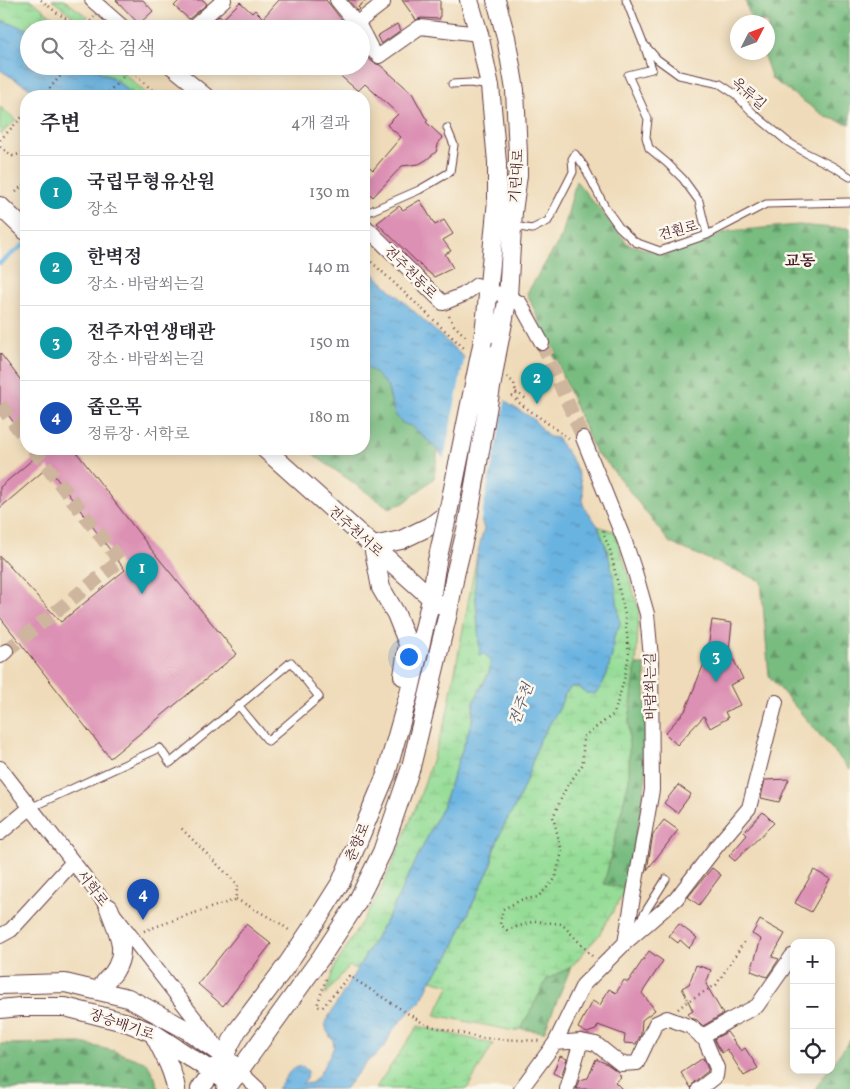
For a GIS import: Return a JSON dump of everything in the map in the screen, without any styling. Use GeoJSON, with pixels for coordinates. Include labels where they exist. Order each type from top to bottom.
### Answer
{"type":"FeatureCollection","features":[{"type":"Feature","properties":{"kind":"street"},"geometry":{"type":"LineString","coordinates":[[92,0],[115,20]]}},
{"type":"Feature","properties":{"kind":"street"},"geometry":{"type":"LineString","coordinates":[[201,20],[224,0]]}},
{"type":"Feature","properties":{"kind":"street"},"geometry":{"type":"LineString","coordinates":[[337,0],[354,20]]}},
{"type":"Feature","properties":{"kind":"street","name":"기린대로"},"geometry":{"type":"LineString","coordinates":[[448,514],[483,340],[497,200],[497,162],[490,86],[479,34],[469,0]]}},
{"type":"Feature","properties":{"kind":"street","name":"기린대로"},"geometry":{"type":"LineString","coordinates":[[456,575],[467,526],[508,297],[512,226],[518,175],[515,90],[506,37],[496,0]]}},
{"type":"Feature","properties":{"kind":"street"},"geometry":{"type":"LineString","coordinates":[[367,20],[383,3]]}},
{"type":"Feature","properties":{"kind":"street"},"geometry":{"type":"LineString","coordinates":[[370,46],[379,56],[420,26],[479,34]]}},
{"type":"Feature","properties":{"kind":"street"},"geometry":{"type":"LineString","coordinates":[[181,75],[200,90]]}},
{"type":"Feature","properties":{"kind":"street"},"geometry":{"type":"LineString","coordinates":[[0,206],[20,225]]}},
{"type":"Feature","properties":{"kind":"street","name":"전주천동로"},"geometry":{"type":"LineString","coordinates":[[370,231],[442,304],[463,295],[478,285],[488,290]]}},
{"type":"Feature","properties":{"kind":"street"},"geometry":{"type":"LineString","coordinates":[[488,290],[520,302],[542,343]]}},
{"type":"Feature","properties":{"kind":"street","name":"바람쐬는길"},"geometry":{"type":"LineString","coordinates":[[583,438],[625,542],[647,614],[650,658],[652,790],[625,943]]}},
{"type":"Feature","properties":{"kind":"street","name":"전주천서로"},"geometry":{"type":"LineString","coordinates":[[271,455],[448,613]]}},
{"type":"Feature","properties":{"kind":"street"},"geometry":{"type":"LineString","coordinates":[[410,690],[401,684],[408,644],[396,614],[381,588],[373,546],[401,540],[448,514]]}},
{"type":"Feature","properties":{"kind":"street","name":"춘향로"},"geometry":{"type":"LineString","coordinates":[[200,1089],[224,1056],[237,1032],[286,966],[341,882],[386,775],[410,690],[448,514]]}},
{"type":"Feature","properties":{"kind":"street","name":"춘향로"},"geometry":{"type":"LineString","coordinates":[[232,1081],[322,956],[356,904],[382,852],[411,767],[456,575]]}},
{"type":"Feature","properties":{"kind":"street"},"geometry":{"type":"LineString","coordinates":[[521,1089],[555,1043],[582,985],[625,943],[676,899],[749,808],[776,702]]}},
{"type":"Feature","properties":{"kind":"street","name":"서학로"},"geometry":{"type":"LineString","coordinates":[[0,768],[224,1056]]}},
{"type":"Feature","properties":{"kind":"street"},"geometry":{"type":"LineString","coordinates":[[0,833],[30,808]]}},
{"type":"Feature","properties":{"kind":"street"},"geometry":{"type":"LineString","coordinates":[[0,936],[11,930],[73,862]]}},
{"type":"Feature","properties":{"kind":"street"},"geometry":{"type":"LineString","coordinates":[[100,991],[111,977],[122,957],[121,940],[109,908]]}},
{"type":"Feature","properties":{"kind":"street"},"geometry":{"type":"LineString","coordinates":[[701,1037],[757,1006],[790,959]]}},
{"type":"Feature","properties":{"kind":"street"},"geometry":{"type":"LineString","coordinates":[[0,985],[65,983],[128,998],[187,1030],[224,1056],[232,1081],[255,1087]]}},
{"type":"Feature","properties":{"kind":"street","name":"장승배기로"},"geometry":{"type":"LineString","coordinates":[[0,1008],[65,1007],[128,1023],[153,1033],[213,1072],[232,1081]]}},
{"type":"Feature","properties":{"kind":"street"},"geometry":{"type":"LineString","coordinates":[[555,1043],[581,1041],[596,1044],[621,1064],[637,1063],[656,1023],[667,1018],[691,1026],[705,1040],[717,1068],[716,1076],[699,1089]]}},
{"type":"Feature","properties":{"kind":"street"},"geometry":{"type":"LineString","coordinates":[[153,1033],[175,1078],[176,1089]]}},
{"type":"Feature","properties":{"kind":"street"},"geometry":{"type":"LineString","coordinates":[[567,1089],[581,1041]]}},
{"type":"Feature","properties":{"kind":"lane","name":"옥류길"},"geometry":{"type":"LineString","coordinates":[[626,0],[644,43],[657,59],[679,75],[720,84],[788,142],[850,177]]}},
{"type":"Feature","properties":{"kind":"lane"},"geometry":{"type":"LineString","coordinates":[[644,43],[652,69],[628,76],[648,119],[646,137],[649,148],[684,179],[699,201],[708,236]]}},
{"type":"Feature","properties":{"kind":"lane"},"geometry":{"type":"LineString","coordinates":[[452,84],[470,83],[490,86]]}},
{"type":"Feature","properties":{"kind":"lane"},"geometry":{"type":"LineString","coordinates":[[370,211],[419,190],[450,172],[454,145],[447,128]]}},
{"type":"Feature","properties":{"kind":"lane","name":"견훤로"},"geometry":{"type":"LineString","coordinates":[[512,226],[532,229],[548,221],[573,172],[572,158],[575,154],[584,166],[605,207],[619,226],[635,242],[660,251],[708,236],[766,204],[850,202]]}},
{"type":"Feature","properties":{"kind":"lane"},"geometry":{"type":"LineString","coordinates":[[30,808],[160,748],[170,763],[291,662],[319,698],[268,741],[239,706]]}},
{"type":"Feature","properties":{"kind":"lane"},"geometry":{"type":"LineString","coordinates":[[625,943],[666,879]]}},
{"type":"Feature","properties":{"kind":"path"},"geometry":{"type":"LineString","coordinates":[[41,0],[69,20]]}},
{"type":"Feature","properties":{"kind":"path"},"geometry":{"type":"LineString","coordinates":[[91,20],[96,14]]}},
{"type":"Feature","properties":{"kind":"path"},"geometry":{"type":"LineString","coordinates":[[48,90],[62,75]]}},
{"type":"Feature","properties":{"kind":"path"},"geometry":{"type":"LineString","coordinates":[[111,90],[125,75]]}},
{"type":"Feature","properties":{"kind":"path"},"geometry":{"type":"LineString","coordinates":[[135,75],[152,90]]}},
{"type":"Feature","properties":{"kind":"path"},"geometry":{"type":"LineString","coordinates":[[0,140],[20,119]]}},
{"type":"Feature","properties":{"kind":"path"},"geometry":{"type":"LineString","coordinates":[[0,147],[12,156],[20,154]]}},
{"type":"Feature","properties":{"kind":"path"},"geometry":{"type":"LineString","coordinates":[[16,192],[20,188]]}},
{"type":"Feature","properties":{"kind":"path"},"geometry":{"type":"LineString","coordinates":[[370,261],[471,354]]}},
{"type":"Feature","properties":{"kind":"path"},"geometry":{"type":"LineString","coordinates":[[516,392],[528,400]]}},
{"type":"Feature","properties":{"kind":"path"},"geometry":{"type":"LineString","coordinates":[[512,396],[558,432],[589,452]]}},
{"type":"Feature","properties":{"kind":"path"},"geometry":{"type":"LineString","coordinates":[[602,966],[562,924],[535,921],[507,930],[500,924],[502,909],[521,900],[538,897],[555,879],[562,852],[553,817],[566,788],[583,764],[583,737],[614,714],[624,680],[629,654],[625,615],[610,550],[603,533],[606,525],[615,520]]}},
{"type":"Feature","properties":{"kind":"path"},"geometry":{"type":"LineString","coordinates":[[181,828],[238,885],[236,899]]}},
{"type":"Feature","properties":{"kind":"path"},"geometry":{"type":"LineString","coordinates":[[236,899],[278,922],[303,941]]}},
{"type":"Feature","properties":{"kind":"path"},"geometry":{"type":"LineString","coordinates":[[131,936],[236,899]]}},
{"type":"Feature","properties":{"kind":"path"},"geometry":{"type":"LineString","coordinates":[[667,1018],[688,1001],[716,984],[744,942]]}},
{"type":"Feature","properties":{"kind":"path"},"geometry":{"type":"LineString","coordinates":[[327,974],[317,1006],[322,1008],[349,976],[426,1025],[481,1038],[555,1043]]}},
{"type":"Feature","properties":{"kind":"green space"},"geometry":{"type":"Polygon","coordinates":[[[0,0],[31,0],[57,20],[20,20],[20,27],[0,19],[0,0]]]}},
{"type":"Feature","properties":{"kind":"green space"},"geometry":{"type":"Polygon","coordinates":[[[52,0],[64,0],[88,17],[85,20],[78,20],[52,0]]]}},
{"type":"Feature","properties":{"kind":"green space"},"geometry":{"type":"Polygon","coordinates":[[[745,0],[850,0],[850,124],[826,117],[772,79],[765,60],[775,60],[775,15],[750,15],[745,0]]]}},
{"type":"Feature","properties":{"kind":"green space"},"geometry":{"type":"Polygon","coordinates":[[[107,75],[126,75],[142,90],[128,90],[107,75]]]}},
{"type":"Feature","properties":{"kind":"green space"},"geometry":{"type":"Polygon","coordinates":[[[0,107],[16,120],[1,134],[0,134],[0,107]]]}},
{"type":"Feature","properties":{"kind":"green space"},"geometry":{"type":"Polygon","coordinates":[[[576,181],[628,244],[664,255],[729,231],[799,225],[850,228],[850,770],[769,676],[761,581],[670,543],[608,464],[595,452],[527,293],[562,236],[576,181]]]}},
{"type":"Feature","properties":{"kind":"green space"},"geometry":{"type":"Polygon","coordinates":[[[370,369],[387,386],[395,414],[402,423],[412,426],[438,450],[434,478],[404,503],[389,508],[315,455],[370,455],[370,369]]]}},
{"type":"Feature","properties":{"kind":"green space"},"geometry":{"type":"Polygon","coordinates":[[[598,526],[615,532],[639,610],[636,665],[629,720],[629,779],[604,884],[626,889],[599,935],[571,967],[547,979],[521,1029],[514,1031],[435,1015],[450,985],[431,980],[450,954],[492,864],[492,854],[504,825],[516,805],[539,741],[559,709],[565,694],[571,687],[579,687],[586,693],[601,687],[607,674],[614,636],[620,624],[608,553],[598,526]]]}},
{"type":"Feature","properties":{"kind":"green space"},"geometry":{"type":"Polygon","coordinates":[[[477,555],[475,587],[480,654],[485,654],[491,661],[489,672],[474,701],[472,721],[443,805],[391,912],[357,969],[349,966],[324,996],[335,966],[380,892],[418,802],[446,719],[477,555]]]}},
{"type":"Feature","properties":{"kind":"green space"},"geometry":{"type":"Polygon","coordinates":[[[636,665],[645,665],[646,778],[626,889],[604,884],[629,779],[629,720],[636,665]]]}},
{"type":"Feature","properties":{"kind":"green space"},"geometry":{"type":"Polygon","coordinates":[[[571,967],[544,1032],[521,1029],[547,979],[571,967]]]}},
{"type":"Feature","properties":{"kind":"green space"},"geometry":{"type":"Polygon","coordinates":[[[418,1026],[493,1044],[467,1089],[375,1089],[418,1026]]]}},
{"type":"Feature","properties":{"kind":"green space"},"geometry":{"type":"Polygon","coordinates":[[[850,1040],[850,1089],[815,1089],[825,1074],[835,1074],[835,1061],[850,1040]]]}},
{"type":"Feature","properties":{"kind":"green space"},"geometry":{"type":"Polygon","coordinates":[[[81,1043],[114,1051],[147,1063],[155,1077],[158,1089],[0,1089],[0,1044],[81,1043]]]}},
{"type":"Feature","properties":{"kind":"water"},"geometry":{"type":"Polygon","coordinates":[[[0,19],[20,26],[20,75],[107,75],[128,90],[32,90],[0,70],[0,19]]]}},
{"type":"Feature","properties":{"kind":"water","name":"전주천"},"geometry":{"type":"Polygon","coordinates":[[[370,271],[470,363],[510,405],[532,418],[549,437],[557,438],[574,463],[583,492],[583,505],[598,526],[608,553],[615,584],[620,624],[614,636],[612,655],[601,687],[595,694],[586,693],[579,687],[571,687],[565,694],[559,709],[539,741],[516,805],[504,825],[492,854],[492,864],[450,954],[431,980],[421,1001],[392,1031],[385,1046],[367,1061],[345,1089],[277,1089],[292,1069],[302,1066],[308,1071],[307,1078],[302,1084],[312,1083],[319,1075],[334,1047],[325,1023],[391,912],[443,805],[472,721],[474,701],[489,673],[491,661],[485,654],[480,655],[475,587],[477,555],[484,529],[473,498],[438,450],[412,426],[402,423],[395,414],[387,386],[370,369],[370,271]]]}},
{"type":"Feature","properties":{"kind":"pier"},"geometry":{"type":"Polygon","coordinates":[[[465,355],[506,398],[480,524],[471,500],[443,462],[465,355]]]}},
{"type":"Feature","properties":{"kind":"building"},"geometry":{"type":"Polygon","coordinates":[[[116,0],[143,0],[153,11],[143,20],[135,20],[116,0]]]}},
{"type":"Feature","properties":{"kind":"building"},"geometry":{"type":"Polygon","coordinates":[[[180,0],[203,0],[207,4],[189,19],[174,6],[180,0]]]}},
{"type":"Feature","properties":{"kind":"building"},"geometry":{"type":"Polygon","coordinates":[[[279,0],[326,0],[342,20],[215,20],[219,16],[223,19],[240,2],[252,13],[255,10],[263,18],[279,0]]]}},
{"type":"Feature","properties":{"kind":"building"},"geometry":{"type":"Polygon","coordinates":[[[348,0],[367,0],[358,7],[360,9],[358,11],[348,0]]]}},
{"type":"Feature","properties":{"kind":"building"},"geometry":{"type":"Polygon","coordinates":[[[402,0],[440,0],[440,19],[421,18],[416,20],[402,0]]]}},
{"type":"Feature","properties":{"kind":"building"},"geometry":{"type":"Polygon","coordinates":[[[397,24],[401,30],[381,44],[377,36],[397,24]]]}},
{"type":"Feature","properties":{"kind":"building"},"geometry":{"type":"Polygon","coordinates":[[[370,60],[380,65],[412,93],[428,120],[426,122],[443,138],[439,142],[436,152],[419,164],[402,166],[373,197],[370,194],[370,167],[373,170],[401,137],[387,125],[398,114],[365,84],[357,90],[339,75],[370,75],[370,60]]]}},
{"type":"Feature","properties":{"kind":"building"},"geometry":{"type":"Polygon","coordinates":[[[420,200],[435,225],[444,220],[453,234],[443,240],[451,251],[445,254],[453,268],[434,277],[377,223],[399,206],[403,210],[420,200]]]}},
{"type":"Feature","properties":{"kind":"building"},"geometry":{"type":"Polygon","coordinates":[[[0,353],[20,379],[20,431],[0,404],[0,353]]]}},
{"type":"Feature","properties":{"kind":"building"},"geometry":{"type":"Polygon","coordinates":[[[38,455],[79,455],[151,549],[237,654],[110,758],[0,617],[0,556],[61,622],[125,570],[48,467],[0,508],[0,487],[38,455]]]}},
{"type":"Feature","properties":{"kind":"building"},"geometry":{"type":"Polygon","coordinates":[[[712,620],[732,623],[729,650],[743,679],[730,685],[740,705],[725,712],[728,718],[710,728],[704,716],[677,745],[665,733],[685,711],[707,656],[712,620]]]}},
{"type":"Feature","properties":{"kind":"building"},"geometry":{"type":"Polygon","coordinates":[[[789,779],[779,802],[761,798],[765,780],[789,779]]]}},
{"type":"Feature","properties":{"kind":"building"},"geometry":{"type":"Polygon","coordinates":[[[678,785],[691,794],[677,813],[664,803],[678,785]]]}},
{"type":"Feature","properties":{"kind":"building"},"geometry":{"type":"Polygon","coordinates":[[[763,812],[774,823],[735,861],[729,856],[747,835],[744,832],[763,812]]]}},
{"type":"Feature","properties":{"kind":"building"},"geometry":{"type":"Polygon","coordinates":[[[664,820],[678,830],[647,870],[653,834],[664,820]]]}},
{"type":"Feature","properties":{"kind":"building"},"geometry":{"type":"Polygon","coordinates":[[[712,868],[721,875],[699,905],[688,897],[712,868]]]}},
{"type":"Feature","properties":{"kind":"building"},"geometry":{"type":"Polygon","coordinates":[[[814,870],[830,879],[811,912],[795,903],[814,870]]]}},
{"type":"Feature","properties":{"kind":"building"},"geometry":{"type":"Polygon","coordinates":[[[760,920],[785,934],[772,957],[779,959],[767,977],[751,971],[761,939],[752,934],[760,920]]]}},
{"type":"Feature","properties":{"kind":"building"},"geometry":{"type":"Polygon","coordinates":[[[246,924],[271,944],[223,1006],[198,984],[246,924]]]}},
{"type":"Feature","properties":{"kind":"building"},"geometry":{"type":"Polygon","coordinates":[[[679,924],[697,938],[689,948],[680,940],[678,943],[669,936],[679,924]]]}},
{"type":"Feature","properties":{"kind":"building"},"geometry":{"type":"Polygon","coordinates":[[[649,951],[663,961],[642,993],[655,1010],[642,1020],[641,1034],[636,1044],[624,1043],[625,1035],[598,1025],[596,1030],[587,1033],[578,1028],[592,1001],[600,1005],[609,989],[616,993],[624,980],[628,982],[649,951]]]}},
{"type":"Feature","properties":{"kind":"building"},"geometry":{"type":"Polygon","coordinates":[[[696,965],[711,970],[706,984],[723,1014],[703,1026],[688,1014],[693,1011],[682,988],[689,984],[696,965]]]}},
{"type":"Feature","properties":{"kind":"building"},"geometry":{"type":"Polygon","coordinates":[[[727,1032],[741,1051],[745,1048],[758,1068],[744,1076],[727,1049],[722,1053],[714,1039],[727,1032]]]}},
{"type":"Feature","properties":{"kind":"building"},"geometry":{"type":"Polygon","coordinates":[[[560,1056],[567,1059],[561,1077],[553,1073],[560,1056]]]}},
{"type":"Feature","properties":{"kind":"building"},"geometry":{"type":"Polygon","coordinates":[[[703,1058],[708,1071],[694,1082],[691,1088],[681,1073],[703,1058]]]}},
{"type":"Feature","properties":{"kind":"building"},"geometry":{"type":"Polygon","coordinates":[[[596,1059],[617,1071],[621,1077],[615,1082],[622,1089],[576,1089],[579,1080],[588,1078],[596,1059]]]}},
{"type":"Feature","properties":{"kind":"waterway"},"geometry":{"type":"LineString","coordinates":[[0,263],[20,248]]}},
{"type":"Feature","properties":{"kind":"tunnel"},"geometry":{"type":"LineString","coordinates":[[542,343],[583,438]]}},
{"type":"Feature","properties":{"kind":"tunnel"},"geometry":{"type":"LineString","coordinates":[[0,405],[20,431]]}},
{"type":"Feature","properties":{"kind":"tunnel"},"geometry":{"type":"LineString","coordinates":[[6,651],[120,561],[38,455]]}},
{"type":"Feature","properties":{"kind":"place","name":"한벽정"},"geometry":{"type":"Point","coordinates":[537,404]}},
{"type":"Feature","properties":{"kind":"place","name":"국립무형유산원"},"geometry":{"type":"Point","coordinates":[142,594]}},
{"type":"Feature","properties":{"kind":"place","name":"전주자연생태관"},"geometry":{"type":"Point","coordinates":[716,682]}},
{"type":"Feature","properties":{"kind":"place","name":"좁은목"},"geometry":{"type":"Point","coordinates":[143,920]}},
{"type":"Feature","properties":{"kind":"district","name":"교동"},"geometry":{"type":"Point","coordinates":[800,260]}}]}
